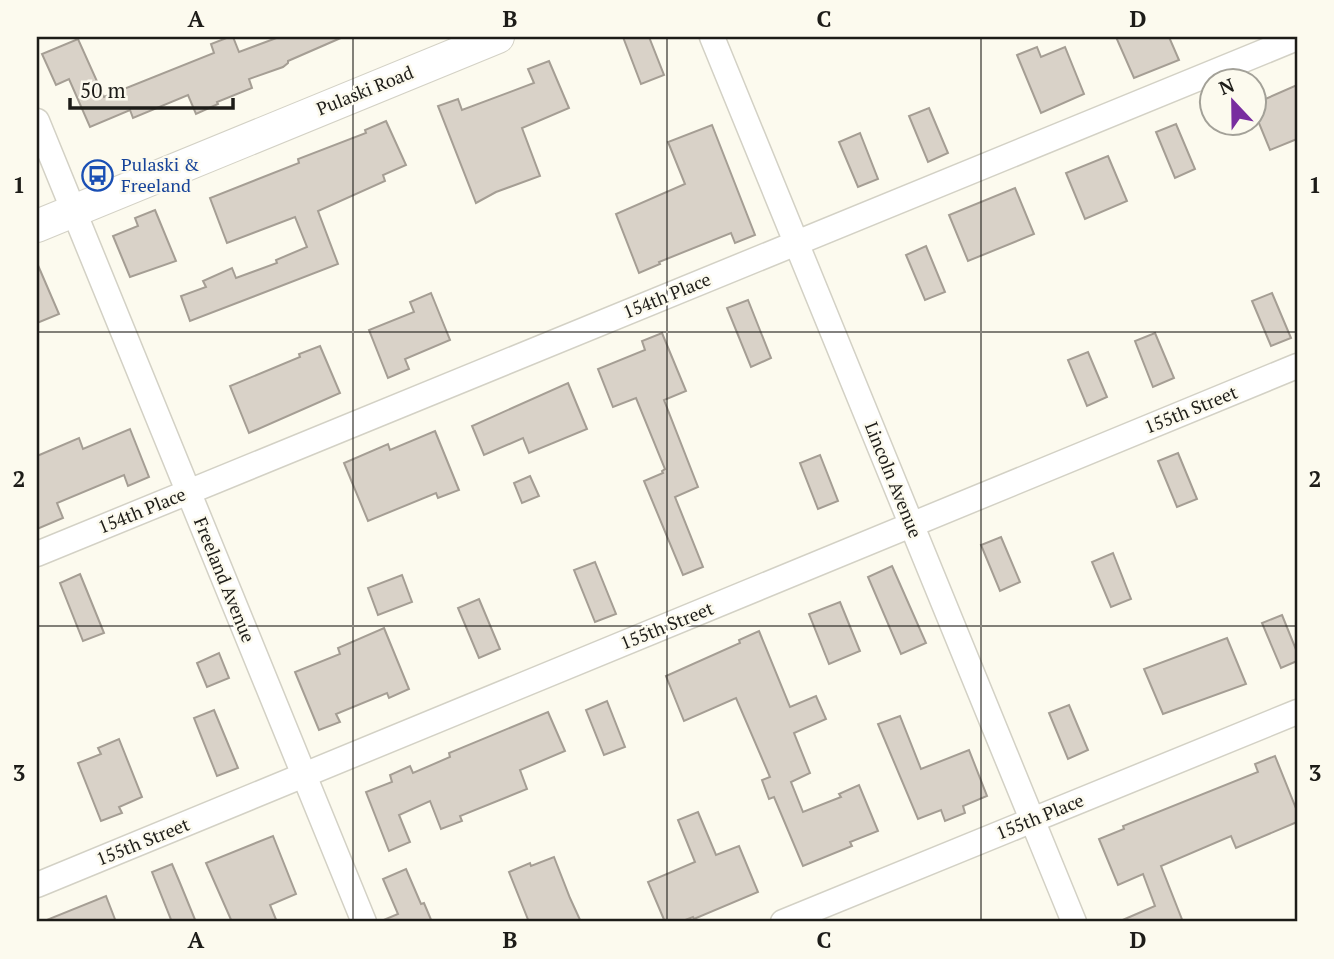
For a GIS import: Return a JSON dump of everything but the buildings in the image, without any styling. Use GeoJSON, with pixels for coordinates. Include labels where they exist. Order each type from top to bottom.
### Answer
{"type":"FeatureCollection","features":[{"type":"Feature","properties":{"kind":"street","name":"Pulaski Road"},"geometry":{"type":"LineString","coordinates":[[37,226],[498,37]]}},
{"type":"Feature","properties":{"kind":"street","name":"Lincoln Avenue"},"geometry":{"type":"LineString","coordinates":[[712,37],[1073,922]]}},
{"type":"Feature","properties":{"kind":"street","name":"154th Place"},"geometry":{"type":"LineString","coordinates":[[37,554],[1297,38]]}},
{"type":"Feature","properties":{"kind":"street","name":"Freeland Avenue"},"geometry":{"type":"LineString","coordinates":[[37,121],[364,922]]}},
{"type":"Feature","properties":{"kind":"street","name":"155th Street"},"geometry":{"type":"LineString","coordinates":[[37,885],[1297,366]]}},
{"type":"Feature","properties":{"kind":"street","name":"155th Place"},"geometry":{"type":"LineString","coordinates":[[783,922],[1297,712]]}},
{"type":"Feature","properties":{"kind":"place","name":"Pulaski & Freeland"},"geometry":{"type":"Point","coordinates":[98,175]}}]}
